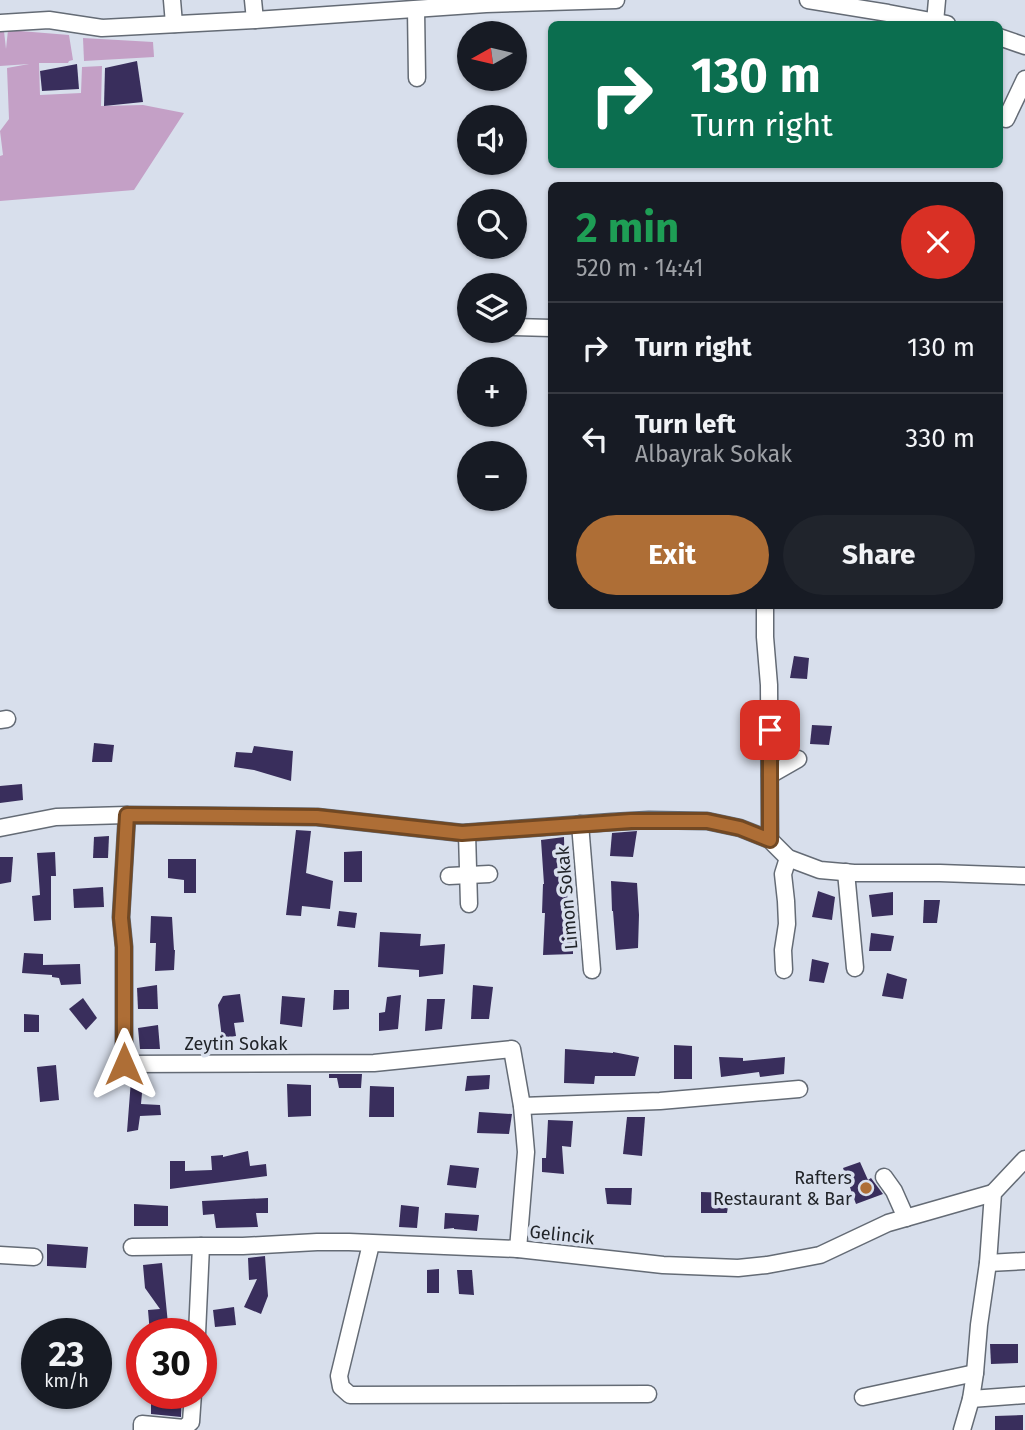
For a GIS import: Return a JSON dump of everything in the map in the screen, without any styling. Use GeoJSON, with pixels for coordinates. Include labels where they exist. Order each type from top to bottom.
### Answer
{"type":"FeatureCollection","features":[{"type":"Feature","properties":{"kind":"street"},"geometry":{"type":"LineString","coordinates":[[172,0],[174,24]]}},
{"type":"Feature","properties":{"kind":"street"},"geometry":{"type":"LineString","coordinates":[[253,0],[255,20]]}},
{"type":"Feature","properties":{"kind":"street"},"geometry":{"type":"LineString","coordinates":[[0,23],[49,20],[102,28],[255,20],[410,6],[616,0]]}},
{"type":"Feature","properties":{"kind":"street"},"geometry":{"type":"LineString","coordinates":[[808,0],[930,21]]}},
{"type":"Feature","properties":{"kind":"street"},"geometry":{"type":"LineString","coordinates":[[937,0],[941,21]]}},
{"type":"Feature","properties":{"kind":"street"},"geometry":{"type":"LineString","coordinates":[[410,6],[417,78]]}},
{"type":"Feature","properties":{"kind":"street"},"geometry":{"type":"LineString","coordinates":[[1003,38],[1025,46]]}},
{"type":"Feature","properties":{"kind":"street"},"geometry":{"type":"LineString","coordinates":[[1006,119],[1025,79]]}},
{"type":"Feature","properties":{"kind":"street"},"geometry":{"type":"LineString","coordinates":[[527,327],[548,328]]}},
{"type":"Feature","properties":{"kind":"street"},"geometry":{"type":"LineString","coordinates":[[765,609],[769,685],[770,840]]}},
{"type":"Feature","properties":{"kind":"street"},"geometry":{"type":"LineString","coordinates":[[770,775],[798,759]]}},
{"type":"Feature","properties":{"kind":"street"},"geometry":{"type":"LineString","coordinates":[[0,828],[56,817],[127,815],[317,817],[467,833],[649,820],[707,821],[740,828],[770,840],[788,858],[820,870],[1025,876]]}},
{"type":"Feature","properties":{"kind":"street","name":"Zeytin Sokak"},"geometry":{"type":"LineString","coordinates":[[127,815],[121,918],[124,947],[124,1064],[374,1063],[512,1049],[522,1106]]}},
{"type":"Feature","properties":{"kind":"street","name":"Limon Sokak"},"geometry":{"type":"LineString","coordinates":[[580,824],[592,970]]}},
{"type":"Feature","properties":{"kind":"street"},"geometry":{"type":"LineString","coordinates":[[467,833],[469,904]]}},
{"type":"Feature","properties":{"kind":"street"},"geometry":{"type":"LineString","coordinates":[[784,970],[783,950],[787,924],[783,874],[788,858]]}},
{"type":"Feature","properties":{"kind":"street"},"geometry":{"type":"LineString","coordinates":[[846,872],[855,968]]}},
{"type":"Feature","properties":{"kind":"street"},"geometry":{"type":"LineString","coordinates":[[450,876],[489,874]]}},
{"type":"Feature","properties":{"kind":"street"},"geometry":{"type":"LineString","coordinates":[[519,1249],[526,1152],[522,1106],[660,1101],[799,1089]]}},
{"type":"Feature","properties":{"kind":"street"},"geometry":{"type":"LineString","coordinates":[[962,1430],[975,1373],[993,1193],[1025,1159]]}},
{"type":"Feature","properties":{"kind":"street"},"geometry":{"type":"LineString","coordinates":[[884,1177],[906,1217]]}},
{"type":"Feature","properties":{"kind":"street","name":"Gelincik"},"geometry":{"type":"LineString","coordinates":[[132,1247],[317,1242],[519,1249],[663,1265],[738,1268],[820,1255],[877,1227],[993,1193]]}},
{"type":"Feature","properties":{"kind":"street"},"geometry":{"type":"LineString","coordinates":[[370,1244],[339,1376],[341,1387],[350,1395],[648,1394]]}},
{"type":"Feature","properties":{"kind":"street"},"geometry":{"type":"LineString","coordinates":[[198,1318],[201,1246]]}},
{"type":"Feature","properties":{"kind":"street"},"geometry":{"type":"LineString","coordinates":[[0,1255],[34,1257]]}},
{"type":"Feature","properties":{"kind":"street"},"geometry":{"type":"LineString","coordinates":[[988,1263],[1025,1261]]}},
{"type":"Feature","properties":{"kind":"street"},"geometry":{"type":"LineString","coordinates":[[863,1396],[975,1373]]}},
{"type":"Feature","properties":{"kind":"street"},"geometry":{"type":"LineString","coordinates":[[971,1399],[1025,1395]]}},
{"type":"Feature","properties":{"kind":"street"},"geometry":{"type":"LineString","coordinates":[[142,1430],[142,1424],[184,1428],[191,1422],[192,1409]]}},
{"type":"Feature","properties":{"kind":"shaded area"},"geometry":{"type":"Polygon","coordinates":[[[8,30],[69,35],[73,60],[68,63],[39,63],[40,95],[81,93],[82,67],[102,66],[101,106],[143,105],[184,113],[134,190],[0,201],[0,156],[3,155],[0,131],[9,119],[7,68],[29,64],[0,66],[0,32],[4,31],[6,49],[8,30]]]}},
{"type":"Feature","properties":{"kind":"shaded area"},"geometry":{"type":"Polygon","coordinates":[[[83,38],[153,42],[154,57],[84,61],[83,38]]]}},
{"type":"Feature","properties":{"kind":"building"},"geometry":{"type":"Polygon","coordinates":[[[137,61],[143,102],[104,106],[105,68],[137,61]]]}},
{"type":"Feature","properties":{"kind":"building"},"geometry":{"type":"Polygon","coordinates":[[[77,64],[79,89],[42,91],[40,71],[77,64]]]}},
{"type":"Feature","properties":{"kind":"building"},"geometry":{"type":"Polygon","coordinates":[[[794,656],[809,658],[807,679],[790,678],[794,656]]]}},
{"type":"Feature","properties":{"kind":"building"},"geometry":{"type":"Polygon","coordinates":[[[812,725],[832,726],[829,745],[810,744],[812,725]]]}},
{"type":"Feature","properties":{"kind":"building"},"geometry":{"type":"Polygon","coordinates":[[[94,743],[114,745],[112,762],[92,762],[94,743]]]}},
{"type":"Feature","properties":{"kind":"building"},"geometry":{"type":"Polygon","coordinates":[[[254,746],[293,751],[291,781],[234,767],[236,752],[252,753],[254,746]]]}},
{"type":"Feature","properties":{"kind":"building"},"geometry":{"type":"Polygon","coordinates":[[[22,784],[23,800],[0,803],[0,786],[22,784]]]}},
{"type":"Feature","properties":{"kind":"building"},"geometry":{"type":"Polygon","coordinates":[[[296,830],[311,831],[306,873],[333,881],[330,909],[302,906],[301,916],[286,915],[296,830]]]}},
{"type":"Feature","properties":{"kind":"building"},"geometry":{"type":"Polygon","coordinates":[[[637,831],[633,857],[610,856],[612,833],[637,831]]]}},
{"type":"Feature","properties":{"kind":"building"},"geometry":{"type":"Polygon","coordinates":[[[109,836],[108,858],[93,858],[94,837],[109,836]]]}},
{"type":"Feature","properties":{"kind":"building"},"geometry":{"type":"Polygon","coordinates":[[[564,837],[568,925],[573,924],[573,954],[543,955],[545,913],[542,913],[544,884],[541,840],[564,837]]]}},
{"type":"Feature","properties":{"kind":"building"},"geometry":{"type":"Polygon","coordinates":[[[362,851],[362,882],[344,882],[344,852],[362,851]]]}},
{"type":"Feature","properties":{"kind":"building"},"geometry":{"type":"Polygon","coordinates":[[[55,852],[56,876],[51,876],[51,920],[34,921],[32,896],[40,895],[37,853],[55,852]]]}},
{"type":"Feature","properties":{"kind":"building"},"geometry":{"type":"Polygon","coordinates":[[[0,857],[13,857],[11,882],[0,884],[0,857]]]}},
{"type":"Feature","properties":{"kind":"building"},"geometry":{"type":"Polygon","coordinates":[[[168,859],[196,859],[196,893],[184,893],[184,880],[168,878],[168,859]]]}},
{"type":"Feature","properties":{"kind":"building"},"geometry":{"type":"Polygon","coordinates":[[[611,881],[637,883],[638,948],[616,950],[611,881]]]}},
{"type":"Feature","properties":{"kind":"building"},"geometry":{"type":"Polygon","coordinates":[[[103,887],[104,907],[74,908],[73,889],[103,887]]]}},
{"type":"Feature","properties":{"kind":"building"},"geometry":{"type":"Polygon","coordinates":[[[818,891],[835,897],[832,920],[812,917],[818,891]]]}},
{"type":"Feature","properties":{"kind":"building"},"geometry":{"type":"Polygon","coordinates":[[[893,892],[893,915],[872,917],[869,895],[893,892]]]}},
{"type":"Feature","properties":{"kind":"building"},"geometry":{"type":"Polygon","coordinates":[[[924,900],[940,900],[937,923],[923,923],[924,900]]]}},
{"type":"Feature","properties":{"kind":"building"},"geometry":{"type":"Polygon","coordinates":[[[339,911],[357,913],[355,928],[337,926],[339,911]]]}},
{"type":"Feature","properties":{"kind":"building"},"geometry":{"type":"Polygon","coordinates":[[[151,916],[172,917],[174,970],[155,971],[156,943],[150,943],[151,916]]]}},
{"type":"Feature","properties":{"kind":"building"},"geometry":{"type":"Polygon","coordinates":[[[380,932],[421,934],[420,946],[445,944],[443,974],[419,977],[419,970],[378,967],[380,932]]]}},
{"type":"Feature","properties":{"kind":"building"},"geometry":{"type":"Polygon","coordinates":[[[871,933],[894,936],[891,951],[869,951],[871,933]]]}},
{"type":"Feature","properties":{"kind":"building"},"geometry":{"type":"Polygon","coordinates":[[[24,953],[43,954],[43,965],[80,964],[81,984],[61,985],[59,978],[52,975],[22,973],[24,953]]]}},
{"type":"Feature","properties":{"kind":"building"},"geometry":{"type":"Polygon","coordinates":[[[812,959],[829,963],[824,983],[809,981],[812,959]]]}},
{"type":"Feature","properties":{"kind":"building"},"geometry":{"type":"Polygon","coordinates":[[[887,973],[907,979],[903,999],[882,996],[887,973]]]}},
{"type":"Feature","properties":{"kind":"building"},"geometry":{"type":"Polygon","coordinates":[[[157,985],[158,1009],[138,1009],[137,988],[157,985]]]}},
{"type":"Feature","properties":{"kind":"building"},"geometry":{"type":"Polygon","coordinates":[[[473,985],[493,987],[489,1019],[471,1019],[473,985]]]}},
{"type":"Feature","properties":{"kind":"building"},"geometry":{"type":"Polygon","coordinates":[[[334,990],[349,990],[349,1009],[333,1010],[334,990]]]}},
{"type":"Feature","properties":{"kind":"building"},"geometry":{"type":"Polygon","coordinates":[[[240,994],[244,1022],[234,1023],[236,1036],[222,1038],[218,1005],[223,996],[240,994]]]}},
{"type":"Feature","properties":{"kind":"building"},"geometry":{"type":"Polygon","coordinates":[[[401,995],[398,1029],[379,1031],[379,1013],[385,1012],[387,997],[401,995]]]}},
{"type":"Feature","properties":{"kind":"building"},"geometry":{"type":"Polygon","coordinates":[[[282,996],[305,998],[302,1027],[280,1024],[282,996]]]}},
{"type":"Feature","properties":{"kind":"building"},"geometry":{"type":"Polygon","coordinates":[[[83,998],[97,1018],[86,1030],[69,1009],[83,998]]]}},
{"type":"Feature","properties":{"kind":"building"},"geometry":{"type":"Polygon","coordinates":[[[427,999],[445,999],[442,1029],[425,1031],[427,999]]]}},
{"type":"Feature","properties":{"kind":"building"},"geometry":{"type":"Polygon","coordinates":[[[24,1014],[39,1015],[39,1032],[24,1032],[24,1014]]]}},
{"type":"Feature","properties":{"kind":"building"},"geometry":{"type":"Polygon","coordinates":[[[158,1025],[160,1049],[140,1049],[138,1028],[158,1025]]]}},
{"type":"Feature","properties":{"kind":"building"},"geometry":{"type":"Polygon","coordinates":[[[674,1045],[692,1046],[692,1079],[674,1079],[674,1045]]]}},
{"type":"Feature","properties":{"kind":"building"},"geometry":{"type":"Polygon","coordinates":[[[565,1049],[613,1052],[639,1057],[635,1076],[595,1076],[594,1084],[564,1083],[565,1049]]]}},
{"type":"Feature","properties":{"kind":"building"},"geometry":{"type":"Polygon","coordinates":[[[719,1057],[743,1058],[743,1061],[785,1057],[784,1074],[760,1077],[759,1072],[721,1077],[719,1057]]]}},
{"type":"Feature","properties":{"kind":"building"},"geometry":{"type":"Polygon","coordinates":[[[56,1065],[59,1100],[40,1102],[37,1067],[56,1065]]]}},
{"type":"Feature","properties":{"kind":"building"},"geometry":{"type":"Polygon","coordinates":[[[329,1074],[362,1074],[361,1088],[339,1088],[337,1078],[329,1078],[329,1074]]]}},
{"type":"Feature","properties":{"kind":"building"},"geometry":{"type":"Polygon","coordinates":[[[490,1075],[489,1089],[465,1091],[467,1076],[490,1075]]]}},
{"type":"Feature","properties":{"kind":"building"},"geometry":{"type":"Polygon","coordinates":[[[131,1080],[143,1082],[141,1104],[160,1105],[161,1115],[140,1116],[138,1130],[127,1132],[131,1080]]]}},
{"type":"Feature","properties":{"kind":"building"},"geometry":{"type":"Polygon","coordinates":[[[287,1084],[311,1085],[311,1116],[288,1117],[287,1084]]]}},
{"type":"Feature","properties":{"kind":"building"},"geometry":{"type":"Polygon","coordinates":[[[370,1086],[394,1087],[394,1117],[369,1117],[370,1086]]]}},
{"type":"Feature","properties":{"kind":"building"},"geometry":{"type":"Polygon","coordinates":[[[479,1112],[512,1114],[509,1134],[477,1133],[479,1112]]]}},
{"type":"Feature","properties":{"kind":"building"},"geometry":{"type":"Polygon","coordinates":[[[627,1117],[645,1117],[642,1156],[623,1154],[627,1117]]]}},
{"type":"Feature","properties":{"kind":"building"},"geometry":{"type":"Polygon","coordinates":[[[548,1120],[573,1121],[571,1147],[562,1146],[564,1174],[542,1172],[542,1158],[546,1158],[548,1120]]]}},
{"type":"Feature","properties":{"kind":"building"},"geometry":{"type":"Polygon","coordinates":[[[248,1151],[250,1166],[266,1164],[267,1176],[170,1189],[170,1161],[185,1161],[185,1171],[212,1170],[211,1156],[223,1157],[248,1151]]]}},
{"type":"Feature","properties":{"kind":"building","name":"Rafters Restaurant & Bar"},"geometry":{"type":"Polygon","coordinates":[[[860,1162],[868,1180],[871,1178],[883,1194],[856,1204],[843,1168],[860,1162]]]}},
{"type":"Feature","properties":{"kind":"building"},"geometry":{"type":"Polygon","coordinates":[[[450,1165],[479,1168],[476,1188],[447,1185],[450,1165]]]}},
{"type":"Feature","properties":{"kind":"building"},"geometry":{"type":"Polygon","coordinates":[[[605,1188],[632,1188],[631,1205],[607,1204],[605,1188]]]}},
{"type":"Feature","properties":{"kind":"building"},"geometry":{"type":"Polygon","coordinates":[[[701,1192],[730,1193],[727,1213],[701,1213],[701,1192]]]}},
{"type":"Feature","properties":{"kind":"building"},"geometry":{"type":"Polygon","coordinates":[[[268,1198],[268,1213],[256,1213],[258,1227],[216,1228],[214,1214],[203,1215],[202,1201],[268,1198]]]}},
{"type":"Feature","properties":{"kind":"building"},"geometry":{"type":"Polygon","coordinates":[[[134,1204],[168,1206],[168,1226],[134,1226],[134,1204]]]}},
{"type":"Feature","properties":{"kind":"building"},"geometry":{"type":"Polygon","coordinates":[[[401,1205],[419,1207],[417,1228],[399,1227],[401,1205]]]}},
{"type":"Feature","properties":{"kind":"building"},"geometry":{"type":"Polygon","coordinates":[[[445,1213],[479,1215],[477,1231],[444,1229],[445,1213]]]}},
{"type":"Feature","properties":{"kind":"building"},"geometry":{"type":"Polygon","coordinates":[[[47,1244],[88,1247],[86,1268],[47,1266],[47,1244]]]}},
{"type":"Feature","properties":{"kind":"building"},"geometry":{"type":"Polygon","coordinates":[[[265,1256],[268,1296],[261,1314],[244,1307],[257,1279],[249,1280],[248,1258],[265,1256]]]}},
{"type":"Feature","properties":{"kind":"building"},"geometry":{"type":"Polygon","coordinates":[[[162,1263],[167,1318],[149,1318],[148,1310],[160,1309],[145,1288],[143,1265],[162,1263]]]}},
{"type":"Feature","properties":{"kind":"building"},"geometry":{"type":"Polygon","coordinates":[[[439,1269],[439,1293],[427,1293],[427,1270],[439,1269]]]}},
{"type":"Feature","properties":{"kind":"building"},"geometry":{"type":"Polygon","coordinates":[[[457,1270],[472,1270],[474,1295],[459,1294],[457,1270]]]}},
{"type":"Feature","properties":{"kind":"building"},"geometry":{"type":"Polygon","coordinates":[[[234,1307],[236,1325],[217,1327],[213,1310],[234,1307]]]}},
{"type":"Feature","properties":{"kind":"building"},"geometry":{"type":"Polygon","coordinates":[[[990,1344],[1018,1344],[1018,1363],[991,1364],[990,1344]]]}},
{"type":"Feature","properties":{"kind":"building"},"geometry":{"type":"Polygon","coordinates":[[[151,1409],[181,1409],[181,1417],[151,1414],[151,1409]]]}},
{"type":"Feature","properties":{"kind":"building"},"geometry":{"type":"Polygon","coordinates":[[[1023,1415],[1023,1430],[995,1430],[995,1416],[1023,1415]]]}},
{"type":"Feature","properties":{"kind":"place","name":"Rafters Restaurant & Bar"},"geometry":{"type":"Point","coordinates":[866,1188]}},
{"type":"Feature","properties":{"kind":"route"},"geometry":{"type":"LineString","coordinates":[[124,1064],[124,947],[121,918],[127,815],[317,817],[462,833],[649,820],[707,821],[740,828],[770,840],[770,730]]}}]}
